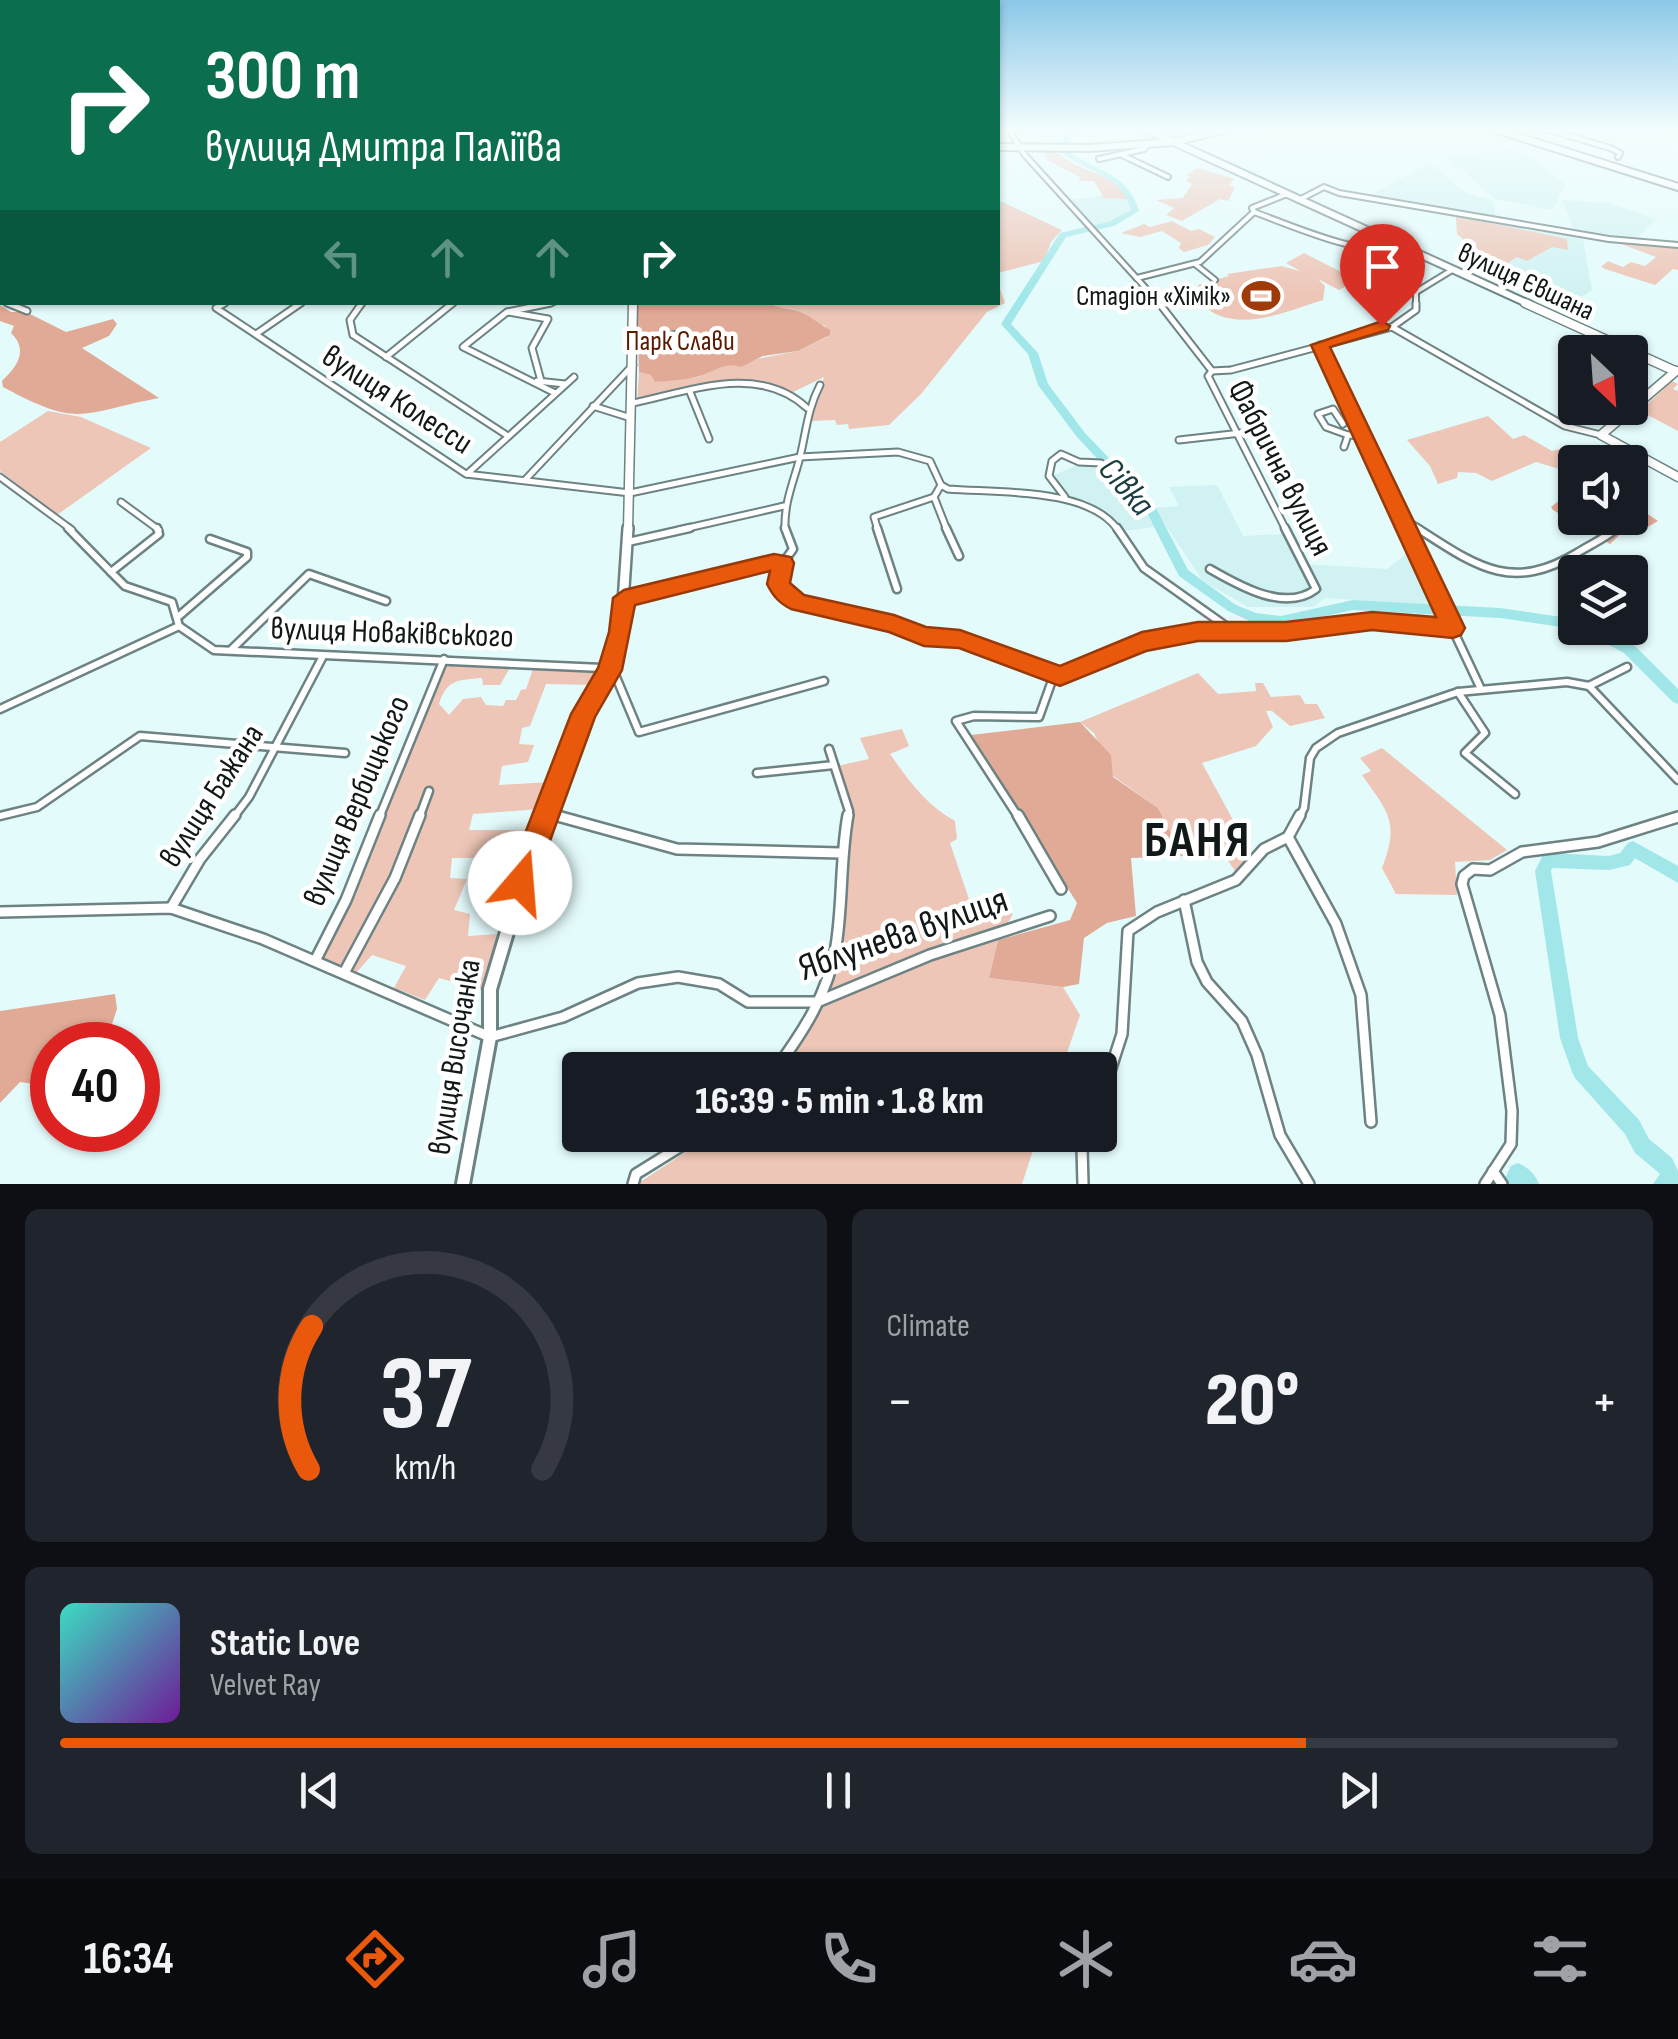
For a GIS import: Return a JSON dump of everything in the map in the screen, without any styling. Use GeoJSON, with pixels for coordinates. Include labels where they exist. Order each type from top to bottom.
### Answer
{"type":"FeatureCollection","features":[{"type":"Feature","properties":{"kind":"street","name":"Фабрична вулиця"},"geometry":{"type":"LineString","coordinates":[[1051,183],[1189,336],[1212,371],[1208,376],[1241,433],[1316,589],[1307,596],[1255,596],[1210,569]]}},
{"type":"Feature","properties":{"kind":"street","name":"вулиця Євшана"},"geometry":{"type":"LineString","coordinates":[[1263,183],[1677,371]]}},
{"type":"Feature","properties":{"kind":"street"},"geometry":{"type":"LineString","coordinates":[[1299,200],[1324,187],[1339,194],[1610,239],[1678,246]]}},
{"type":"Feature","properties":{"kind":"street"},"geometry":{"type":"LineString","coordinates":[[1254,212],[1252,208],[1268,199],[1287,194]]}},
{"type":"Feature","properties":{"kind":"street"},"geometry":{"type":"LineString","coordinates":[[1254,212],[1333,240],[1392,251],[1401,246]]}},
{"type":"Feature","properties":{"kind":"street"},"geometry":{"type":"LineString","coordinates":[[1136,278],[1195,264],[1254,212]]}},
{"type":"Feature","properties":{"kind":"street"},"geometry":{"type":"LineString","coordinates":[[1195,264],[1215,280]]}},
{"type":"Feature","properties":{"kind":"street"},"geometry":{"type":"LineString","coordinates":[[1392,327],[1416,310],[1416,292],[1452,270]]}},
{"type":"Feature","properties":{"kind":"street"},"geometry":{"type":"LineString","coordinates":[[11,305],[27,310]]}},
{"type":"Feature","properties":{"kind":"street","name":"вулиця Колесси"},"geometry":{"type":"LineString","coordinates":[[221,305],[216,308],[466,474],[630,493],[800,457],[867,452],[908,454],[930,462],[941,485]]}},
{"type":"Feature","properties":{"kind":"street"},"geometry":{"type":"LineString","coordinates":[[256,334],[298,305]]}},
{"type":"Feature","properties":{"kind":"street"},"geometry":{"type":"LineString","coordinates":[[360,305],[352,315],[351,332],[508,436]]}},
{"type":"Feature","properties":{"kind":"street"},"geometry":{"type":"LineString","coordinates":[[386,357],[450,305]]}},
{"type":"Feature","properties":{"kind":"street"},"geometry":{"type":"LineString","coordinates":[[540,305],[507,312],[463,347],[555,393]]}},
{"type":"Feature","properties":{"kind":"street","name":"вулиця Височанка"},"geometry":{"type":"LineString","coordinates":[[463,1184],[490,1036],[490,989],[498,952],[544,813],[584,714],[610,670],[621,632],[630,493],[634,305]]}},
{"type":"Feature","properties":{"kind":"street"},"geometry":{"type":"LineString","coordinates":[[507,312],[548,319],[532,338],[531,351],[541,381]]}},
{"type":"Feature","properties":{"kind":"street"},"geometry":{"type":"LineString","coordinates":[[1212,371],[1231,370],[1382,326],[1392,327],[1565,426],[1602,435],[1620,445]]}},
{"type":"Feature","properties":{"kind":"street"},"geometry":{"type":"LineString","coordinates":[[634,346],[674,334]]}},
{"type":"Feature","properties":{"kind":"street"},"geometry":{"type":"LineString","coordinates":[[1320,345],[1480,687]]}},
{"type":"Feature","properties":{"kind":"street"},"geometry":{"type":"LineString","coordinates":[[524,480],[634,363]]}},
{"type":"Feature","properties":{"kind":"street"},"geometry":{"type":"LineString","coordinates":[[1602,435],[1677,371]]}},
{"type":"Feature","properties":{"kind":"street"},"geometry":{"type":"LineString","coordinates":[[466,474],[574,378]]}},
{"type":"Feature","properties":{"kind":"street"},"geometry":{"type":"LineString","coordinates":[[532,380],[566,384]]}},
{"type":"Feature","properties":{"kind":"street"},"geometry":{"type":"LineString","coordinates":[[633,403],[750,380],[797,397],[808,409]]}},
{"type":"Feature","properties":{"kind":"street"},"geometry":{"type":"LineString","coordinates":[[820,385],[808,409],[800,457],[784,506],[793,550],[783,563],[778,584],[787,597],[799,602],[894,624],[924,637],[960,639],[1054,675],[1069,674],[1142,642],[1230,629],[1286,632],[1372,621],[1453,628]]}},
{"type":"Feature","properties":{"kind":"street"},"geometry":{"type":"LineString","coordinates":[[690,392],[708,440]]}},
{"type":"Feature","properties":{"kind":"street"},"geometry":{"type":"LineString","coordinates":[[594,406],[632,419]]}},
{"type":"Feature","properties":{"kind":"street"},"geometry":{"type":"LineString","coordinates":[[1343,424],[1333,409],[1318,414],[1321,422],[1346,441],[1363,436]]}},
{"type":"Feature","properties":{"kind":"street"},"geometry":{"type":"LineString","coordinates":[[1179,440],[1241,433]]}},
{"type":"Feature","properties":{"kind":"street"},"geometry":{"type":"LineString","coordinates":[[1066,498],[1049,476],[1052,461],[1061,454],[1079,462],[1101,463]]}},
{"type":"Feature","properties":{"kind":"street"},"geometry":{"type":"LineString","coordinates":[[1648,461],[1678,477]]}},
{"type":"Feature","properties":{"kind":"street","name":"вулиця Новаківського"},"geometry":{"type":"LineString","coordinates":[[0,477],[82,538],[125,586],[172,602],[178,622],[214,650],[610,670]]}},
{"type":"Feature","properties":{"kind":"street"},"geometry":{"type":"LineString","coordinates":[[897,589],[874,518],[934,497],[941,485],[1020,497],[1066,498],[1112,521],[1144,568],[1230,629]]}},
{"type":"Feature","properties":{"kind":"street"},"geometry":{"type":"LineString","coordinates":[[934,497],[959,556]]}},
{"type":"Feature","properties":{"kind":"street"},"geometry":{"type":"LineString","coordinates":[[111,572],[160,530],[121,502]]}},
{"type":"Feature","properties":{"kind":"street"},"geometry":{"type":"LineString","coordinates":[[628,542],[784,506]]}},
{"type":"Feature","properties":{"kind":"street"},"geometry":{"type":"LineString","coordinates":[[1402,518],[1460,554],[1506,573],[1527,575],[1608,535]]}},
{"type":"Feature","properties":{"kind":"street"},"geometry":{"type":"LineString","coordinates":[[0,709],[178,622],[248,557],[247,552],[210,539]]}},
{"type":"Feature","properties":{"kind":"street"},"geometry":{"type":"LineString","coordinates":[[624,598],[783,563]]}},
{"type":"Feature","properties":{"kind":"street"},"geometry":{"type":"LineString","coordinates":[[230,651],[309,574],[386,601]]}},
{"type":"Feature","properties":{"kind":"street","name":"вулиця Бажана"},"geometry":{"type":"LineString","coordinates":[[171,908],[200,858],[249,796],[322,657]]}},
{"type":"Feature","properties":{"kind":"street","name":"вулиця Вербицького"},"geometry":{"type":"LineString","coordinates":[[314,961],[346,900],[444,659]]}},
{"type":"Feature","properties":{"kind":"street"},"geometry":{"type":"LineString","coordinates":[[1589,686],[1627,667]]}},
{"type":"Feature","properties":{"kind":"street"},"geometry":{"type":"LineString","coordinates":[[610,670],[634,728],[646,733],[824,681]]}},
{"type":"Feature","properties":{"kind":"street"},"geometry":{"type":"LineString","coordinates":[[1054,675],[1039,717],[1017,720],[966,716],[956,721],[1062,889]]}},
{"type":"Feature","properties":{"kind":"street"},"geometry":{"type":"LineString","coordinates":[[1116,1052],[1122,1034],[1128,931],[1184,900],[1236,880],[1264,850],[1288,838],[1304,808],[1310,758],[1316,748],[1338,734],[1480,687],[1567,682],[1589,686],[1678,780]]}},
{"type":"Feature","properties":{"kind":"street"},"geometry":{"type":"LineString","coordinates":[[1458,692],[1484,733],[1480,742],[1465,753],[1514,794]]}},
{"type":"Feature","properties":{"kind":"street"},"geometry":{"type":"LineString","coordinates":[[0,816],[38,807],[100,760],[140,736],[345,753]]}},
{"type":"Feature","properties":{"kind":"street"},"geometry":{"type":"LineString","coordinates":[[788,1052],[805,1030],[836,946],[841,853],[849,811],[829,749]]}},
{"type":"Feature","properties":{"kind":"street"},"geometry":{"type":"LineString","coordinates":[[757,774],[834,765]]}},
{"type":"Feature","properties":{"kind":"street"},"geometry":{"type":"LineString","coordinates":[[344,973],[395,878],[429,792]]}},
{"type":"Feature","properties":{"kind":"street"},"geometry":{"type":"LineString","coordinates":[[544,813],[600,825],[677,849],[841,853]]}},
{"type":"Feature","properties":{"kind":"street"},"geometry":{"type":"LineString","coordinates":[[1485,1184],[1511,1144],[1507,1056],[1500,1015],[1462,884],[1464,876],[1473,869],[1490,870],[1522,852],[1598,842],[1678,817]]}},
{"type":"Feature","properties":{"kind":"street"},"geometry":{"type":"LineString","coordinates":[[1288,838],[1336,924],[1362,995],[1371,1122]]}},
{"type":"Feature","properties":{"kind":"street"},"geometry":{"type":"LineString","coordinates":[[1184,900],[1197,962],[1207,982],[1242,1021],[1257,1055],[1280,1135],[1309,1184]]}},
{"type":"Feature","properties":{"kind":"street"},"geometry":{"type":"LineString","coordinates":[[0,912],[171,908],[262,938],[490,1036]]}},
{"type":"Feature","properties":{"kind":"street","name":"Яблунева вулиця"},"geometry":{"type":"LineString","coordinates":[[490,1036],[562,1016],[638,983],[678,978],[719,984],[748,1002],[817,1002],[948,948],[1050,916]]}},
{"type":"Feature","properties":{"kind":"street"},"geometry":{"type":"LineString","coordinates":[[633,1184],[636,1174],[672,1152]]}},
{"type":"Feature","properties":{"kind":"street"},"geometry":{"type":"LineString","coordinates":[[1082,1152],[1084,1184]]}},
{"type":"Feature","properties":{"kind":"street"},"geometry":{"type":"LineString","coordinates":[[1494,1171],[1502,1184]]}},
{"type":"Feature","properties":{"kind":"shaded area"},"geometry":{"type":"Polygon","coordinates":[[[1095,183],[1114,183],[1128,199],[1104,198],[1095,183]]]}},
{"type":"Feature","properties":{"kind":"shaded area"},"geometry":{"type":"Polygon","coordinates":[[[1231,183],[1235,188],[1228,201],[1220,199],[1182,221],[1166,215],[1174,208],[1156,200],[1183,198],[1192,184],[1231,183]]]}},
{"type":"Feature","properties":{"kind":"shaded area"},"geometry":{"type":"Polygon","coordinates":[[[1392,183],[1454,183],[1466,193],[1494,201],[1496,220],[1365,198],[1392,183]]]}},
{"type":"Feature","properties":{"kind":"shaded area"},"geometry":{"type":"Polygon","coordinates":[[[1477,183],[1565,185],[1553,210],[1495,199],[1477,183]]]}},
{"type":"Feature","properties":{"kind":"shaded area"},"geometry":{"type":"Polygon","coordinates":[[[1126,192],[1130,209],[1123,216],[1095,226],[1071,200],[1126,192]]]}},
{"type":"Feature","properties":{"kind":"shaded area"},"geometry":{"type":"Polygon","coordinates":[[[1562,200],[1608,203],[1656,219],[1637,238],[1573,229],[1562,200]]]}},
{"type":"Feature","properties":{"kind":"shaded area"},"geometry":{"type":"Polygon","coordinates":[[[1000,201],[1062,230],[1051,242],[1044,261],[1000,272],[1000,201]]]}},
{"type":"Feature","properties":{"kind":"shaded area"},"geometry":{"type":"Polygon","coordinates":[[[1456,216],[1583,239],[1592,290],[1563,309],[1454,260],[1473,248],[1457,234],[1456,216]]]}},
{"type":"Feature","properties":{"kind":"shaded area"},"geometry":{"type":"Polygon","coordinates":[[[1456,216],[1567,239],[1568,250],[1552,247],[1527,261],[1517,257],[1488,275],[1454,260],[1473,248],[1457,234],[1456,216]]]}},
{"type":"Feature","properties":{"kind":"shaded area"},"geometry":{"type":"Polygon","coordinates":[[[1172,221],[1215,237],[1208,245],[1184,252],[1179,248],[1181,243],[1162,231],[1140,237],[1121,233],[1144,224],[1150,227],[1172,221]]]}},
{"type":"Feature","properties":{"kind":"shaded area"},"geometry":{"type":"Polygon","coordinates":[[[1613,241],[1678,247],[1678,270],[1673,269],[1655,285],[1605,269],[1601,267],[1608,261],[1623,267],[1631,262],[1645,266],[1656,257],[1613,241]]]}},
{"type":"Feature","properties":{"kind":"shaded area","name":"Стадіон «Хімік»"},"geometry":{"type":"Polygon","coordinates":[[[1304,253],[1357,280],[1339,290],[1318,279],[1325,286],[1323,300],[1260,318],[1228,318],[1200,303],[1198,285],[1227,274],[1281,266],[1300,271],[1286,263],[1304,253]]]}},
{"type":"Feature","properties":{"kind":"shaded area"},"geometry":{"type":"Polygon","coordinates":[[[1000,289],[1005,303],[987,312],[921,394],[889,425],[849,429],[848,424],[837,425],[835,420],[810,421],[824,377],[787,395],[749,380],[637,403],[639,372],[652,375],[655,382],[698,377],[716,367],[798,351],[827,337],[825,326],[802,312],[772,305],[1000,305],[1000,289]]]}},
{"type":"Feature","properties":{"kind":"shaded area"},"geometry":{"type":"Polygon","coordinates":[[[1672,381],[1678,384],[1673,389],[1678,391],[1678,431],[1648,415],[1648,404],[1672,381]]]}},
{"type":"Feature","properties":{"kind":"shaded area"},"geometry":{"type":"Polygon","coordinates":[[[48,411],[81,417],[151,448],[57,515],[0,471],[0,442],[48,411]]]}},
{"type":"Feature","properties":{"kind":"shaded area"},"geometry":{"type":"Polygon","coordinates":[[[1488,416],[1513,439],[1524,435],[1552,451],[1558,449],[1558,469],[1536,462],[1492,481],[1476,473],[1458,472],[1457,478],[1438,484],[1430,466],[1407,440],[1488,416]]]}},
{"type":"Feature","properties":{"kind":"shaded area"},"geometry":{"type":"Polygon","coordinates":[[[1103,464],[1140,502],[1154,527],[1123,531],[1066,501],[1052,476],[1077,465],[1103,464]]]}},
{"type":"Feature","properties":{"kind":"shaded area"},"geometry":{"type":"Polygon","coordinates":[[[1217,485],[1243,536],[1284,534],[1300,564],[1387,569],[1411,550],[1435,605],[1325,598],[1313,607],[1248,607],[1203,581],[1154,508],[1179,506],[1169,487],[1217,485]]]}},
{"type":"Feature","properties":{"kind":"shaded area"},"geometry":{"type":"Polygon","coordinates":[[[440,661],[511,666],[500,685],[483,685],[482,678],[450,685],[439,704],[449,715],[463,699],[481,697],[486,705],[503,706],[506,700],[516,700],[521,690],[526,689],[533,669],[602,672],[595,685],[546,684],[530,726],[522,728],[519,744],[534,745],[528,762],[502,766],[499,785],[551,782],[540,809],[473,814],[469,830],[532,830],[523,858],[452,858],[450,878],[467,879],[454,910],[470,914],[468,936],[497,934],[482,990],[439,978],[425,1000],[394,988],[406,966],[372,955],[356,973],[319,958],[440,661]]]}},
{"type":"Feature","properties":{"kind":"shaded area"},"geometry":{"type":"Polygon","coordinates":[[[1198,673],[1218,694],[1256,691],[1255,683],[1263,683],[1271,697],[1300,695],[1305,704],[1317,704],[1325,718],[1290,726],[1272,711],[1266,711],[1273,727],[1256,746],[1202,763],[1251,853],[1235,871],[1227,859],[1183,856],[1158,808],[1113,776],[1094,733],[1080,722],[1198,673]]]}},
{"type":"Feature","properties":{"kind":"shaded area"},"geometry":{"type":"Polygon","coordinates":[[[902,729],[909,746],[890,754],[927,800],[955,821],[957,839],[950,843],[974,914],[1000,904],[1013,914],[998,940],[989,978],[1063,987],[1080,1015],[1067,1052],[790,1052],[819,1009],[834,973],[852,810],[837,766],[869,759],[860,738],[902,729]]]}},
{"type":"Feature","properties":{"kind":"shaded area"},"geometry":{"type":"Polygon","coordinates":[[[1382,748],[1507,850],[1490,860],[1455,862],[1457,895],[1396,894],[1382,868],[1390,839],[1389,818],[1362,775],[1371,771],[1360,758],[1382,748]]]}},
{"type":"Feature","properties":{"kind":"shaded area"},"geometry":{"type":"Polygon","coordinates":[[[686,1152],[1032,1152],[1022,1184],[637,1184],[686,1152]]]}},
{"type":"Feature","properties":{"kind":"green space"},"geometry":{"type":"Polygon","coordinates":[[[0,305],[11,312],[26,312],[66,332],[113,319],[117,324],[109,336],[82,348],[159,398],[80,414],[49,409],[3,387],[2,381],[20,352],[11,333],[14,326],[0,321],[0,305]]]}},
{"type":"Feature","properties":{"kind":"green space","name":"Парк Слави"},"geometry":{"type":"Polygon","coordinates":[[[637,305],[774,305],[797,310],[830,330],[830,335],[798,351],[763,356],[741,367],[724,366],[691,378],[655,382],[651,375],[639,372],[637,305]]]}},
{"type":"Feature","properties":{"kind":"green space"},"geometry":{"type":"Polygon","coordinates":[[[1648,514],[1658,521],[1648,527],[1648,514]]]}},
{"type":"Feature","properties":{"kind":"green space"},"geometry":{"type":"Polygon","coordinates":[[[1595,535],[1619,535],[1610,544],[1595,535]]]}},
{"type":"Feature","properties":{"kind":"green space"},"geometry":{"type":"Polygon","coordinates":[[[1080,722],[1111,755],[1113,777],[1158,808],[1183,856],[1131,858],[1136,916],[1107,923],[1084,938],[1079,984],[1063,987],[989,978],[998,940],[1070,920],[1077,903],[971,735],[1080,722]]]}},
{"type":"Feature","properties":{"kind":"green space"},"geometry":{"type":"Polygon","coordinates":[[[115,994],[117,1009],[113,1022],[30,1022],[30,1084],[20,1082],[0,1103],[0,1011],[115,994]]]}},
{"type":"Feature","properties":{"kind":"waterway","name":"Сівка"},"geometry":{"type":"LineString","coordinates":[[1120,183],[1131,197],[1135,211],[1111,224],[1063,235],[1006,324],[1033,353],[1043,385],[1081,435],[1151,509],[1183,573],[1232,608],[1254,618],[1281,621],[1353,605],[1500,613],[1558,622]]}},
{"type":"Feature","properties":{"kind":"waterway","name":"Сівка"},"geometry":{"type":"LineString","coordinates":[[1621,645],[1678,698]]}},
{"type":"Feature","properties":{"kind":"waterway","name":"Сівка"},"geometry":{"type":"LineString","coordinates":[[1663,1184],[1671,1177],[1665,1165],[1642,1146],[1632,1127],[1581,1072],[1569,1038],[1543,871],[1548,860],[1625,860],[1633,848],[1678,875]]}},
{"type":"Feature","properties":{"kind":"waterway","name":"Сівка"},"geometry":{"type":"LineString","coordinates":[[1512,1184],[1518,1173],[1529,1184]]}},
{"type":"Feature","properties":{"kind":"place","name":"Стадіон «Хімік»"},"geometry":{"type":"Point","coordinates":[1261,296]}},
{"type":"Feature","properties":{"kind":"district","name":"БАНЯ"},"geometry":{"type":"Point","coordinates":[1198,841]}},
{"type":"Feature","properties":{"kind":"route"},"geometry":{"type":"LineString","coordinates":[[520,883],[584,714],[610,670],[621,632],[624,598],[783,563],[778,584],[787,597],[799,602],[894,624],[924,637],[960,639],[1060,676],[1142,642],[1198,631],[1286,632],[1372,621],[1453,628],[1320,345],[1382,326]]}}]}
